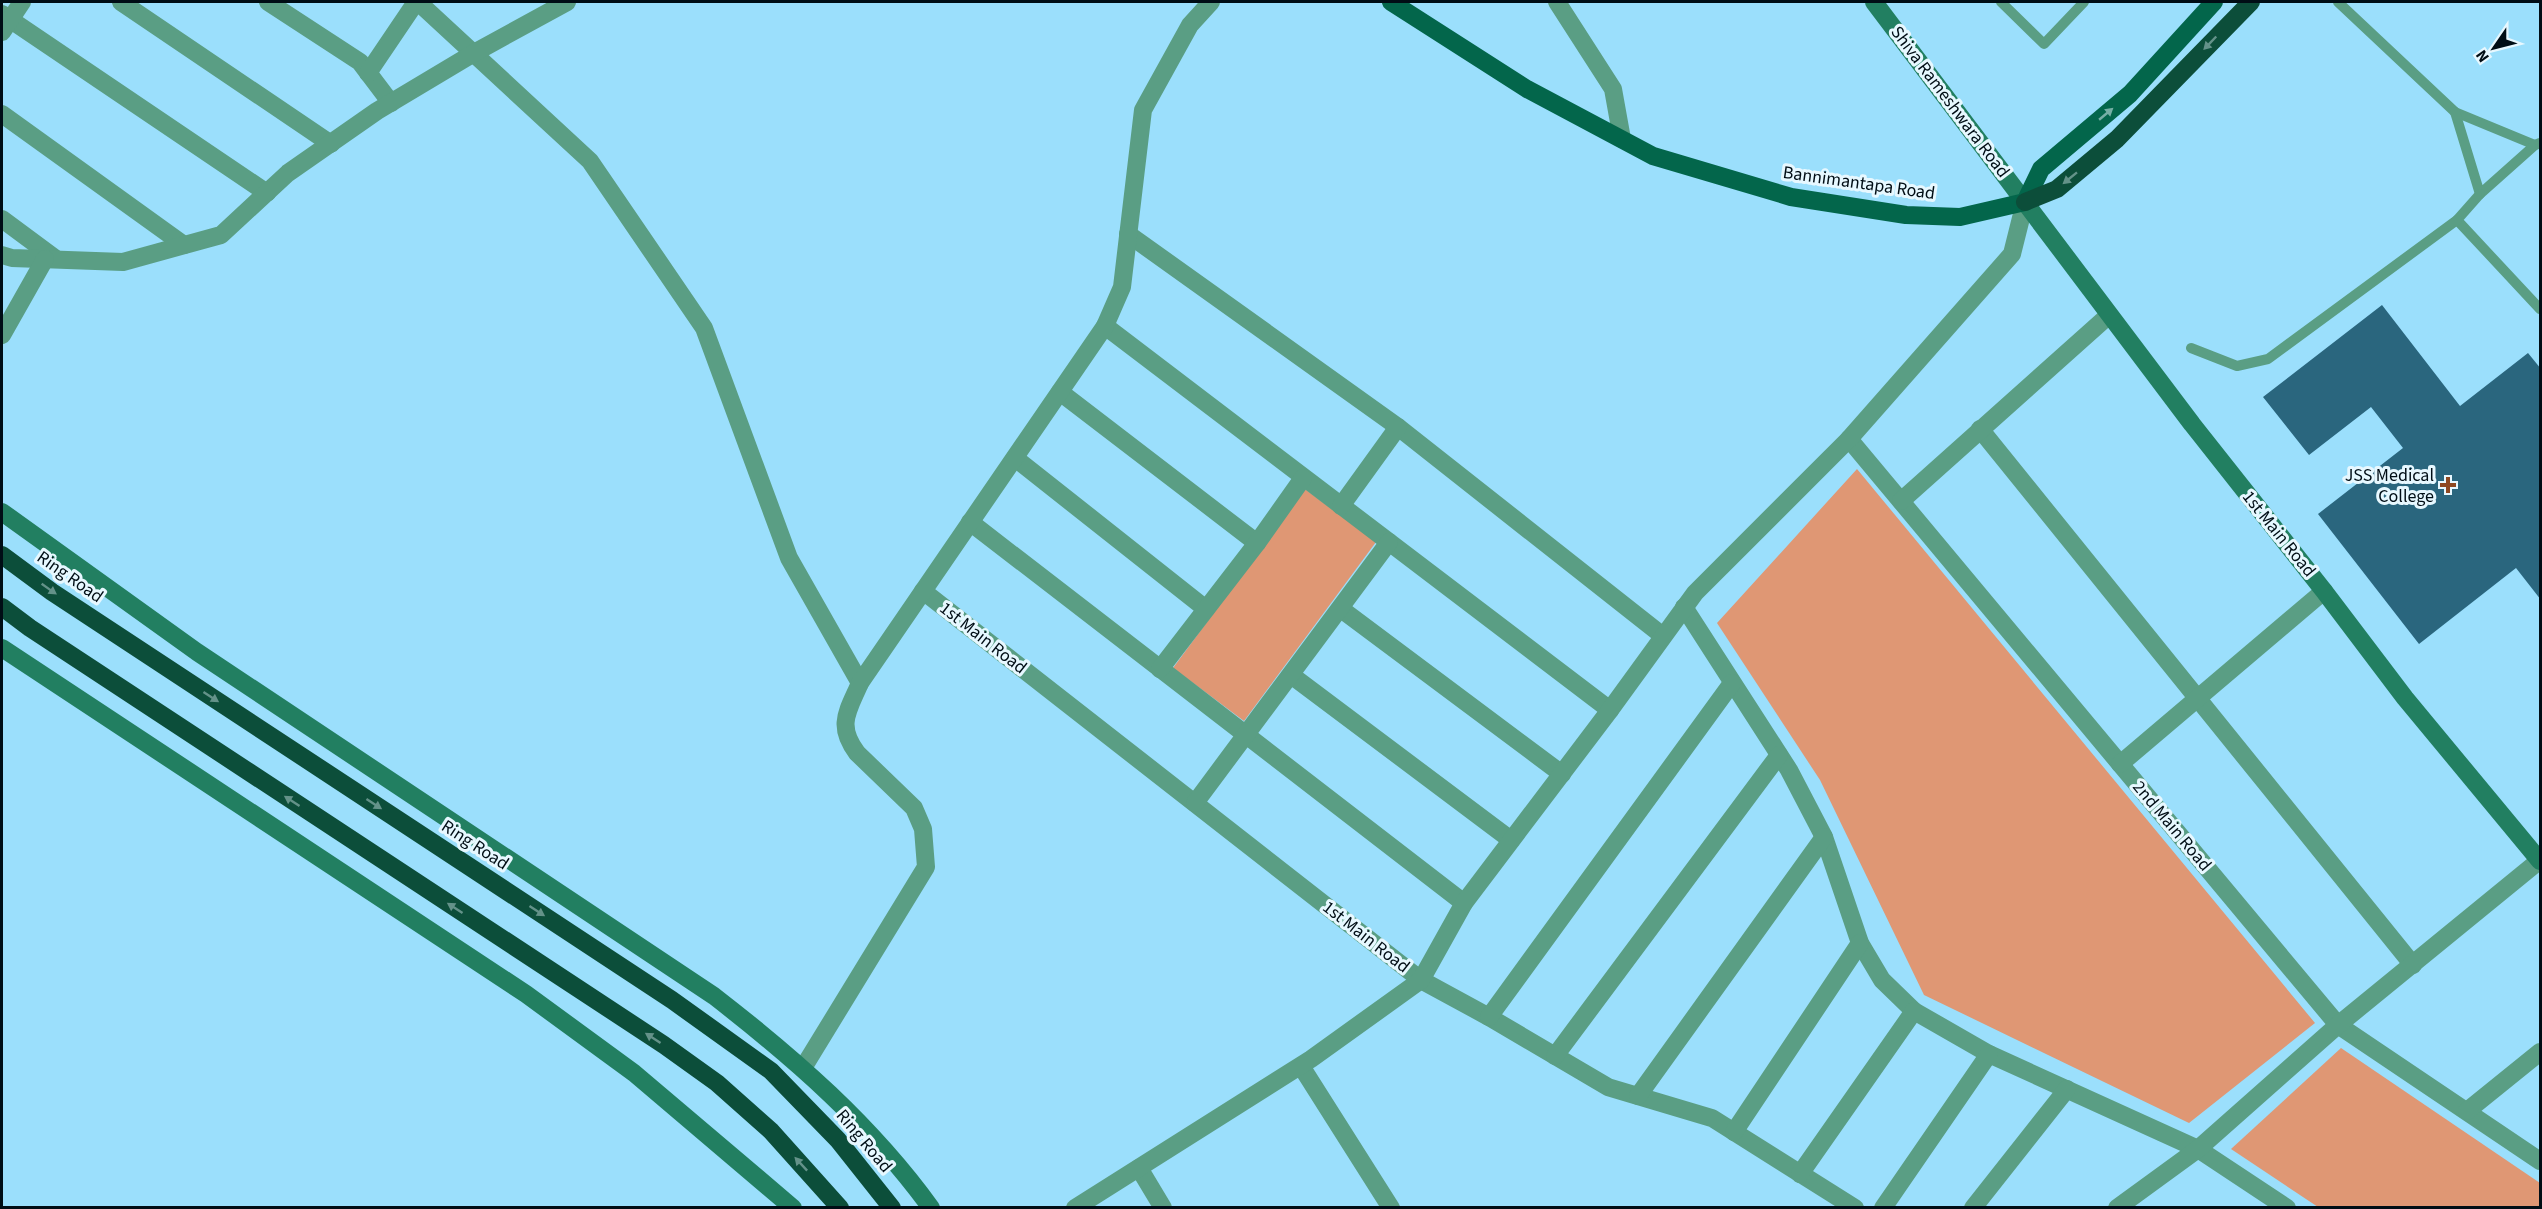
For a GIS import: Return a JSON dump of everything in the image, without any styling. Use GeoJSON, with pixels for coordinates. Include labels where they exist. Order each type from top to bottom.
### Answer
{"type":"FeatureCollection","features":[{"type":"Feature","properties":{"kind":"highway","name":"Bannimantapa Road"},"geometry":{"type":"LineString","coordinates":[[2025,202],[2057,189],[2117,139],[2251,2]]}},
{"type":"Feature","properties":{"kind":"highway","name":"Ring Road"},"geometry":{"type":"LineString","coordinates":[[2,555],[52,592],[672,1000],[771,1071],[838,1140],[892,1208]]}},
{"type":"Feature","properties":{"kind":"highway"},"geometry":{"type":"LineString","coordinates":[[2,607],[39,635],[654,1039],[717,1083],[771,1131],[840,1208]]}},
{"type":"Feature","properties":{"kind":"main road","name":"Bannimantapa Road"},"geometry":{"type":"LineString","coordinates":[[1391,2],[1527,89],[1653,156],[1802,199],[1906,215],[1960,217],[2025,202]]}},
{"type":"Feature","properties":{"kind":"main road"},"geometry":{"type":"LineString","coordinates":[[2025,202],[2041,169],[2130,94],[2214,2]]}},
{"type":"Feature","properties":{"kind":"street"},"geometry":{"type":"LineString","coordinates":[[22,2],[4,22],[267,193]]}},
{"type":"Feature","properties":{"kind":"street"},"geometry":{"type":"LineString","coordinates":[[121,2],[331,144]]}},
{"type":"Feature","properties":{"kind":"street"},"geometry":{"type":"LineString","coordinates":[[267,2],[360,62],[391,103]]}},
{"type":"Feature","properties":{"kind":"street"},"geometry":{"type":"LineString","coordinates":[[368,73],[417,2],[591,160],[704,328],[789,558],[860,683]]}},
{"type":"Feature","properties":{"kind":"street"},"geometry":{"type":"LineString","coordinates":[[2,255],[123,262],[221,235],[288,173],[391,103],[474,53],[567,2]]}},
{"type":"Feature","properties":{"kind":"street"},"geometry":{"type":"LineString","coordinates":[[803,1068],[926,867],[923,829],[914,808],[857,753],[846,734],[844,722],[860,683],[1105,326],[1122,286],[1143,110],[1190,26],[1212,2]]}},
{"type":"Feature","properties":{"kind":"street","name":"Shiva Rameshwara Road"},"geometry":{"type":"LineString","coordinates":[[1874,2],[2025,202]]}},
{"type":"Feature","properties":{"kind":"street"},"geometry":{"type":"LineString","coordinates":[[1560,3],[1613,89],[1622,139]]}},
{"type":"Feature","properties":{"kind":"street"},"geometry":{"type":"LineString","coordinates":[[2,114],[184,245]]}},
{"type":"Feature","properties":{"kind":"street"},"geometry":{"type":"LineString","coordinates":[[1075,1208],[1301,1066],[1421,980],[1464,903],[1695,593],[1849,439],[2012,254],[2025,202]]}},
{"type":"Feature","properties":{"kind":"street","name":"1st Main Road"},"geometry":{"type":"LineString","coordinates":[[2025,202],[2108,316],[2405,698],[2540,861]]}},
{"type":"Feature","properties":{"kind":"street"},"geometry":{"type":"LineString","coordinates":[[2,219],[51,259]]}},
{"type":"Feature","properties":{"kind":"street"},"geometry":{"type":"LineString","coordinates":[[1128,234],[1398,427],[1663,636]]}},
{"type":"Feature","properties":{"kind":"street"},"geometry":{"type":"LineString","coordinates":[[2,335],[51,259]]}},
{"type":"Feature","properties":{"kind":"street"},"geometry":{"type":"LineString","coordinates":[[1901,501],[2108,316]]}},
{"type":"Feature","properties":{"kind":"street"},"geometry":{"type":"LineString","coordinates":[[1105,326],[1610,710]]}},
{"type":"Feature","properties":{"kind":"street"},"geometry":{"type":"LineString","coordinates":[[1060,392],[1257,543]]}},
{"type":"Feature","properties":{"kind":"street"},"geometry":{"type":"LineString","coordinates":[[1341,506],[1398,427]]}},
{"type":"Feature","properties":{"kind":"street"},"geometry":{"type":"LineString","coordinates":[[1980,429],[2413,965]]}},
{"type":"Feature","properties":{"kind":"street","name":"2nd Main Road"},"geometry":{"type":"LineString","coordinates":[[1849,439],[2338,1025],[2541,1161]]}},
{"type":"Feature","properties":{"kind":"street"},"geometry":{"type":"LineString","coordinates":[[1015,458],[1206,609]]}},
{"type":"Feature","properties":{"kind":"street"},"geometry":{"type":"LineString","coordinates":[[1160,669],[1257,543],[1303,478]]}},
{"type":"Feature","properties":{"kind":"street"},"geometry":{"type":"LineString","coordinates":[[2,512],[197,652],[714,996],[780,1046],[846,1108],[913,1183],[930,1208]]}},
{"type":"Feature","properties":{"kind":"street"},"geometry":{"type":"LineString","coordinates":[[970,522],[1464,903]]}},
{"type":"Feature","properties":{"kind":"street"},"geometry":{"type":"LineString","coordinates":[[1195,803],[1389,542]]}},
{"type":"Feature","properties":{"kind":"street","name":"1st Main Road"},"geometry":{"type":"LineString","coordinates":[[923,591],[1421,980],[1490,1017],[1608,1087],[1712,1118],[1855,1208]]}},
{"type":"Feature","properties":{"kind":"street"},"geometry":{"type":"LineString","coordinates":[[2120,764],[2324,591]]}},
{"type":"Feature","properties":{"kind":"street"},"geometry":{"type":"LineString","coordinates":[[1684,607],[1779,755],[1824,837],[1860,943],[1882,980],[1914,1011],[1989,1054],[2198,1149],[2287,1208]]}},
{"type":"Feature","properties":{"kind":"street"},"geometry":{"type":"LineString","coordinates":[[1341,609],[1562,774]]}},
{"type":"Feature","properties":{"kind":"street"},"geometry":{"type":"LineString","coordinates":[[2,648],[526,994],[634,1073],[793,1208]]}},
{"type":"Feature","properties":{"kind":"street"},"geometry":{"type":"LineString","coordinates":[[1291,675],[1511,840]]}},
{"type":"Feature","properties":{"kind":"street"},"geometry":{"type":"LineString","coordinates":[[1490,1017],[1732,683]]}},
{"type":"Feature","properties":{"kind":"street"},"geometry":{"type":"LineString","coordinates":[[1556,1056],[1779,755]]}},
{"type":"Feature","properties":{"kind":"street"},"geometry":{"type":"LineString","coordinates":[[1638,1096],[1824,837]]}},
{"type":"Feature","properties":{"kind":"street"},"geometry":{"type":"LineString","coordinates":[[2117,1208],[2198,1149],[2338,1025],[2540,861]]}},
{"type":"Feature","properties":{"kind":"street"},"geometry":{"type":"LineString","coordinates":[[1734,1132],[1860,943]]}},
{"type":"Feature","properties":{"kind":"street"},"geometry":{"type":"LineString","coordinates":[[1800,1174],[1914,1011]]}},
{"type":"Feature","properties":{"kind":"street"},"geometry":{"type":"LineString","coordinates":[[2467,1112],[2541,1052]]}},
{"type":"Feature","properties":{"kind":"street"},"geometry":{"type":"LineString","coordinates":[[1883,1208],[1989,1054]]}},
{"type":"Feature","properties":{"kind":"street"},"geometry":{"type":"LineString","coordinates":[[1301,1066],[1391,1208]]}},
{"type":"Feature","properties":{"kind":"street"},"geometry":{"type":"LineString","coordinates":[[1973,1208],[2067,1089]]}},
{"type":"Feature","properties":{"kind":"street"},"geometry":{"type":"LineString","coordinates":[[1139,1168],[1163,1208]]}},
{"type":"Feature","properties":{"kind":"lane"},"geometry":{"type":"LineString","coordinates":[[2001,2],[2044,44],[2084,2]]}},
{"type":"Feature","properties":{"kind":"lane"},"geometry":{"type":"LineString","coordinates":[[2192,348],[2237,366],[2268,359],[2457,220],[2480,194],[2538,144],[2455,112],[2338,2]]}},
{"type":"Feature","properties":{"kind":"lane"},"geometry":{"type":"LineString","coordinates":[[2455,112],[2480,194]]}},
{"type":"Feature","properties":{"kind":"lane"},"geometry":{"type":"LineString","coordinates":[[2457,220],[2541,309]]}},
{"type":"Feature","properties":{"kind":"shaded area"},"geometry":{"type":"Polygon","coordinates":[[[1857,469],[2315,1023],[2189,1123],[1924,995],[1820,780],[1717,623],[1857,469]]]}},
{"type":"Feature","properties":{"kind":"shaded area"},"geometry":{"type":"Polygon","coordinates":[[[1305,489],[1376,542],[1244,721],[1173,668],[1305,489]]]}},
{"type":"Feature","properties":{"kind":"shaded area"},"geometry":{"type":"Polygon","coordinates":[[[2341,1048],[2540,1183],[2540,1207],[2318,1207],[2231,1149],[2341,1048]]]}},
{"type":"Feature","properties":{"kind":"building","name":"JSS Medical College"},"geometry":{"type":"Polygon","coordinates":[[[2382,305],[2460,406],[2528,353],[2541,369],[2541,600],[2516,568],[2419,644],[2318,514],[2403,448],[2371,407],[2309,455],[2263,397],[2382,305]]]}},
{"type":"Feature","properties":{"kind":"place","name":"JSS Medical College"},"geometry":{"type":"Point","coordinates":[2448,485]}}]}
